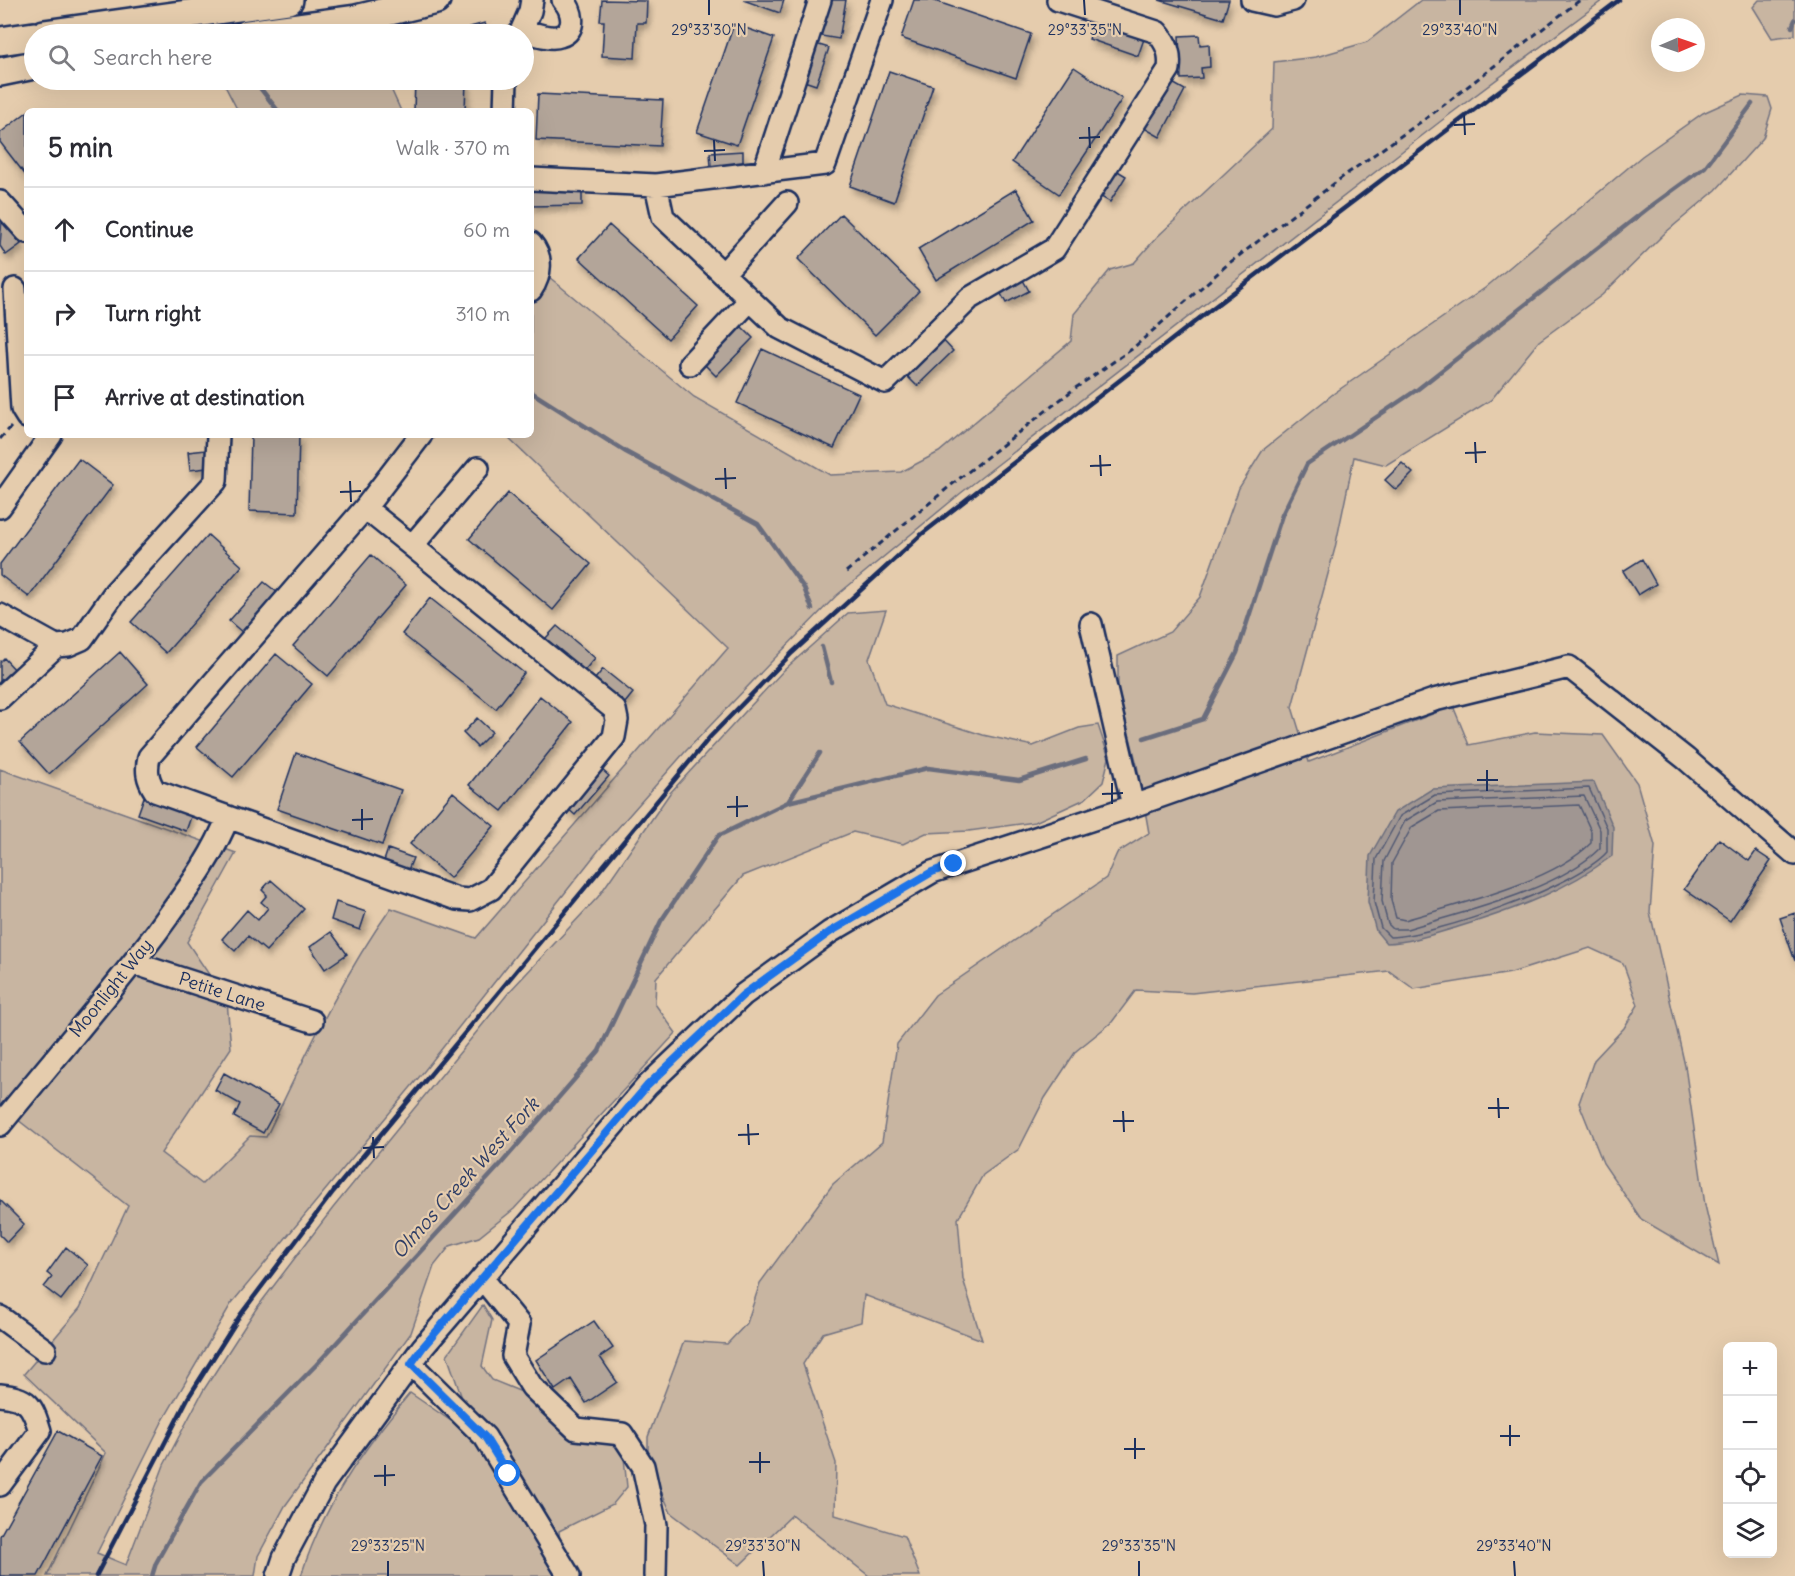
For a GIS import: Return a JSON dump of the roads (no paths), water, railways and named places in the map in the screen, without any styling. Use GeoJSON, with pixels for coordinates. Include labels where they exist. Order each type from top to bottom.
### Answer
{"type":"FeatureCollection","features":[{"type":"Feature","properties":{"kind":"main road"},"geometry":{"type":"LineString","coordinates":[[117,24],[289,0]]}},
{"type":"Feature","properties":{"kind":"main road"},"geometry":{"type":"LineString","coordinates":[[320,24],[356,19],[436,0]]}},
{"type":"Feature","properties":{"kind":"main road"},"geometry":{"type":"LineString","coordinates":[[0,41],[24,37]]}},
{"type":"Feature","properties":{"kind":"main road"},"geometry":{"type":"LineString","coordinates":[[0,72],[24,67]]}},
{"type":"Feature","properties":{"kind":"street"},"geometry":{"type":"LineString","coordinates":[[524,24],[532,0]]}},
{"type":"Feature","properties":{"kind":"street"},"geometry":{"type":"LineString","coordinates":[[534,34],[560,37],[568,31],[572,20],[570,9],[563,0]]}},
{"type":"Feature","properties":{"kind":"street"},"geometry":{"type":"LineString","coordinates":[[764,172],[820,0]]}},
{"type":"Feature","properties":{"kind":"street"},"geometry":{"type":"LineString","coordinates":[[534,179],[656,186],[825,164],[882,0]]}},
{"type":"Feature","properties":{"kind":"street"},"geometry":{"type":"LineString","coordinates":[[656,186],[663,217],[780,328],[885,382],[970,298],[1054,249],[1169,69],[1171,55],[1157,32],[1058,0]]}},
{"type":"Feature","properties":{"kind":"street"},"geometry":{"type":"LineString","coordinates":[[1252,0],[1274,5],[1293,0]]}},
{"type":"Feature","properties":{"kind":"street"},"geometry":{"type":"LineString","coordinates":[[505,108],[506,90]]}},
{"type":"Feature","properties":{"kind":"street"},"geometry":{"type":"LineString","coordinates":[[0,202],[24,229]]}},
{"type":"Feature","properties":{"kind":"street"},"geometry":{"type":"LineString","coordinates":[[723,274],[787,203]]}},
{"type":"Feature","properties":{"kind":"street"},"geometry":{"type":"LineString","coordinates":[[534,249],[539,259],[534,285]]}},
{"type":"Feature","properties":{"kind":"street"},"geometry":{"type":"LineString","coordinates":[[14,286],[24,412]]}},
{"type":"Feature","properties":{"kind":"street"},"geometry":{"type":"LineString","coordinates":[[690,364],[750,300]]}},
{"type":"Feature","properties":{"kind":"street"},"geometry":{"type":"LineString","coordinates":[[0,507],[48,438]]}},
{"type":"Feature","properties":{"kind":"street"},"geometry":{"type":"LineString","coordinates":[[0,615],[56,646],[68,645],[81,639],[115,592],[216,481],[218,438]]}},
{"type":"Feature","properties":{"kind":"street"},"geometry":{"type":"LineString","coordinates":[[365,508],[615,710],[617,720],[614,737],[491,889],[470,900],[457,899],[155,790],[149,783],[146,768],[149,757],[365,508],[419,438]]}},
{"type":"Feature","properties":{"kind":"street"},"geometry":{"type":"LineString","coordinates":[[412,546],[478,468]]}},
{"type":"Feature","properties":{"kind":"street"},"geometry":{"type":"LineString","coordinates":[[1091,624],[1133,806]]}},
{"type":"Feature","properties":{"kind":"street"},"geometry":{"type":"LineString","coordinates":[[0,698],[56,646]]}},
{"type":"Feature","properties":{"kind":"street"},"geometry":{"type":"LineString","coordinates":[[282,1570],[324,1483],[411,1364],[647,1086],[743,995],[830,932],[932,872],[1133,806],[1434,700],[1569,667],[1686,759],[1795,854]]}},
{"type":"Feature","properties":{"kind":"street","name":"Moonlight Way"},"geometry":{"type":"LineString","coordinates":[[0,1125],[133,963],[216,847],[228,817]]}},
{"type":"Feature","properties":{"kind":"street","name":"Petite Lane"},"geometry":{"type":"LineString","coordinates":[[133,963],[312,1021]]}},
{"type":"Feature","properties":{"kind":"street"},"geometry":{"type":"LineString","coordinates":[[482,1278],[519,1324],[513,1356],[532,1387],[576,1429],[622,1434],[643,1466],[656,1525],[655,1576]]}},
{"type":"Feature","properties":{"kind":"street"},"geometry":{"type":"LineString","coordinates":[[0,1317],[45,1350]]}},
{"type":"Feature","properties":{"kind":"street"},"geometry":{"type":"LineString","coordinates":[[411,1364],[485,1437],[569,1576]]}},
{"type":"Feature","properties":{"kind":"street"},"geometry":{"type":"LineString","coordinates":[[0,1395],[19,1397],[34,1409],[40,1431],[7,1460],[0,1485]]}},
{"type":"Feature","properties":{"kind":"water"},"geometry":{"type":"Polygon","coordinates":[[[1594,782],[1613,827],[1612,856],[1557,889],[1479,921],[1432,935],[1386,943],[1376,931],[1368,902],[1370,856],[1395,812],[1432,789],[1594,782]]]}},
{"type":"Feature","properties":{"kind":"waterway"},"geometry":{"type":"LineString","coordinates":[[1792,27],[1795,20]]}},
{"type":"Feature","properties":{"kind":"waterway"},"geometry":{"type":"LineString","coordinates":[[262,90],[276,108]]}},
{"type":"Feature","properties":{"kind":"waterway"},"geometry":{"type":"LineString","coordinates":[[1144,738],[1203,719],[1237,653],[1282,515],[1307,464],[1418,389],[1647,209],[1705,167],[1752,104]]}},
{"type":"Feature","properties":{"kind":"waterway"},"geometry":{"type":"LineString","coordinates":[[534,394],[626,452],[758,524],[804,588],[812,609]]}},
{"type":"Feature","properties":{"kind":"waterway"},"geometry":{"type":"LineString","coordinates":[[822,647],[831,682]]}},
{"type":"Feature","properties":{"kind":"waterway"},"geometry":{"type":"LineString","coordinates":[[788,802],[820,753]]}},
{"type":"Feature","properties":{"kind":"waterway","name":"Olmos Creek West Fork"},"geometry":{"type":"LineString","coordinates":[[152,1576],[156,1563],[201,1482],[316,1365],[500,1165],[599,1051],[661,921],[718,836],[788,802],[928,768],[1019,780],[1086,759]]}},
{"type":"Feature","properties":{"kind":"railway"},"geometry":{"type":"LineString","coordinates":[[96,1576],[188,1398],[241,1314],[333,1192],[710,737],[792,653],[922,534],[1210,310],[1619,0]]}}]}
